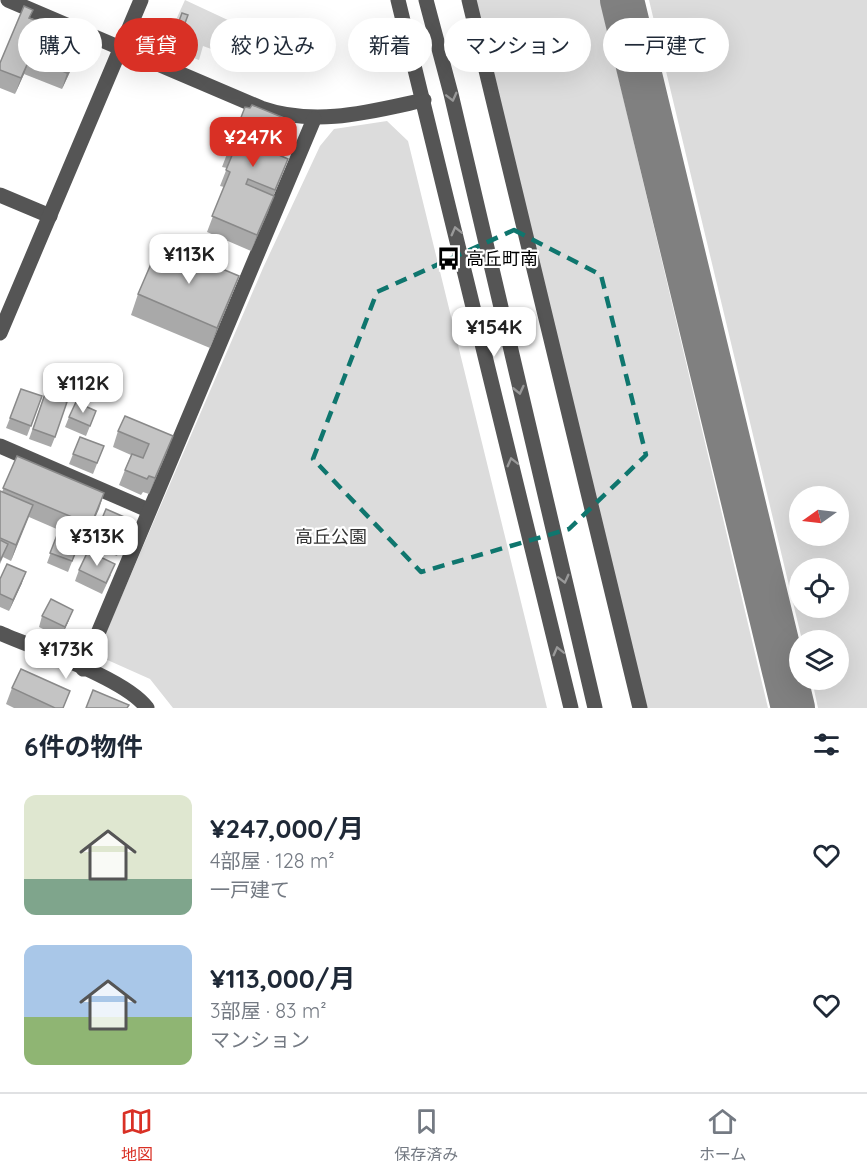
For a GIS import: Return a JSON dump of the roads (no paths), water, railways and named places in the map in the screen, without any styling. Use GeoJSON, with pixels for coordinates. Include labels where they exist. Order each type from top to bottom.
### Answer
{"type":"FeatureCollection","features":[{"type":"Feature","properties":{"kind":"street"},"geometry":{"type":"LineString","coordinates":[[8,0],[114,45]]}},
{"type":"Feature","properties":{"kind":"street"},"geometry":{"type":"LineString","coordinates":[[134,18],[141,0]]}},
{"type":"Feature","properties":{"kind":"street"},"geometry":{"type":"LineString","coordinates":[[398,0],[571,708]]}},
{"type":"Feature","properties":{"kind":"street"},"geometry":{"type":"LineString","coordinates":[[426,0],[451,94],[536,468],[595,708]]}},
{"type":"Feature","properties":{"kind":"street"},"geometry":{"type":"LineString","coordinates":[[469,0],[640,708]]}},
{"type":"Feature","properties":{"kind":"street"},"geometry":{"type":"LineString","coordinates":[[0,333],[114,65]]}},
{"type":"Feature","properties":{"kind":"street"},"geometry":{"type":"LineString","coordinates":[[177,72],[261,108],[286,116],[314,118],[345,116],[424,100]]}},
{"type":"Feature","properties":{"kind":"street"},"geometry":{"type":"LineString","coordinates":[[83,669],[314,118]]}},
{"type":"Feature","properties":{"kind":"street"},"geometry":{"type":"LineString","coordinates":[[0,195],[50,216]]}},
{"type":"Feature","properties":{"kind":"street"},"geometry":{"type":"LineString","coordinates":[[0,446],[148,510]]}},
{"type":"Feature","properties":{"kind":"street"},"geometry":{"type":"LineString","coordinates":[[0,633],[122,687],[142,701],[147,708]]}},
{"type":"Feature","properties":{"kind":"place","name":"高丘町南"},"geometry":{"type":"Point","coordinates":[448,259]}},
{"type":"Feature","properties":{"kind":"park label","name":"高丘公園"},"geometry":{"type":"Point","coordinates":[331,537]}}]}
